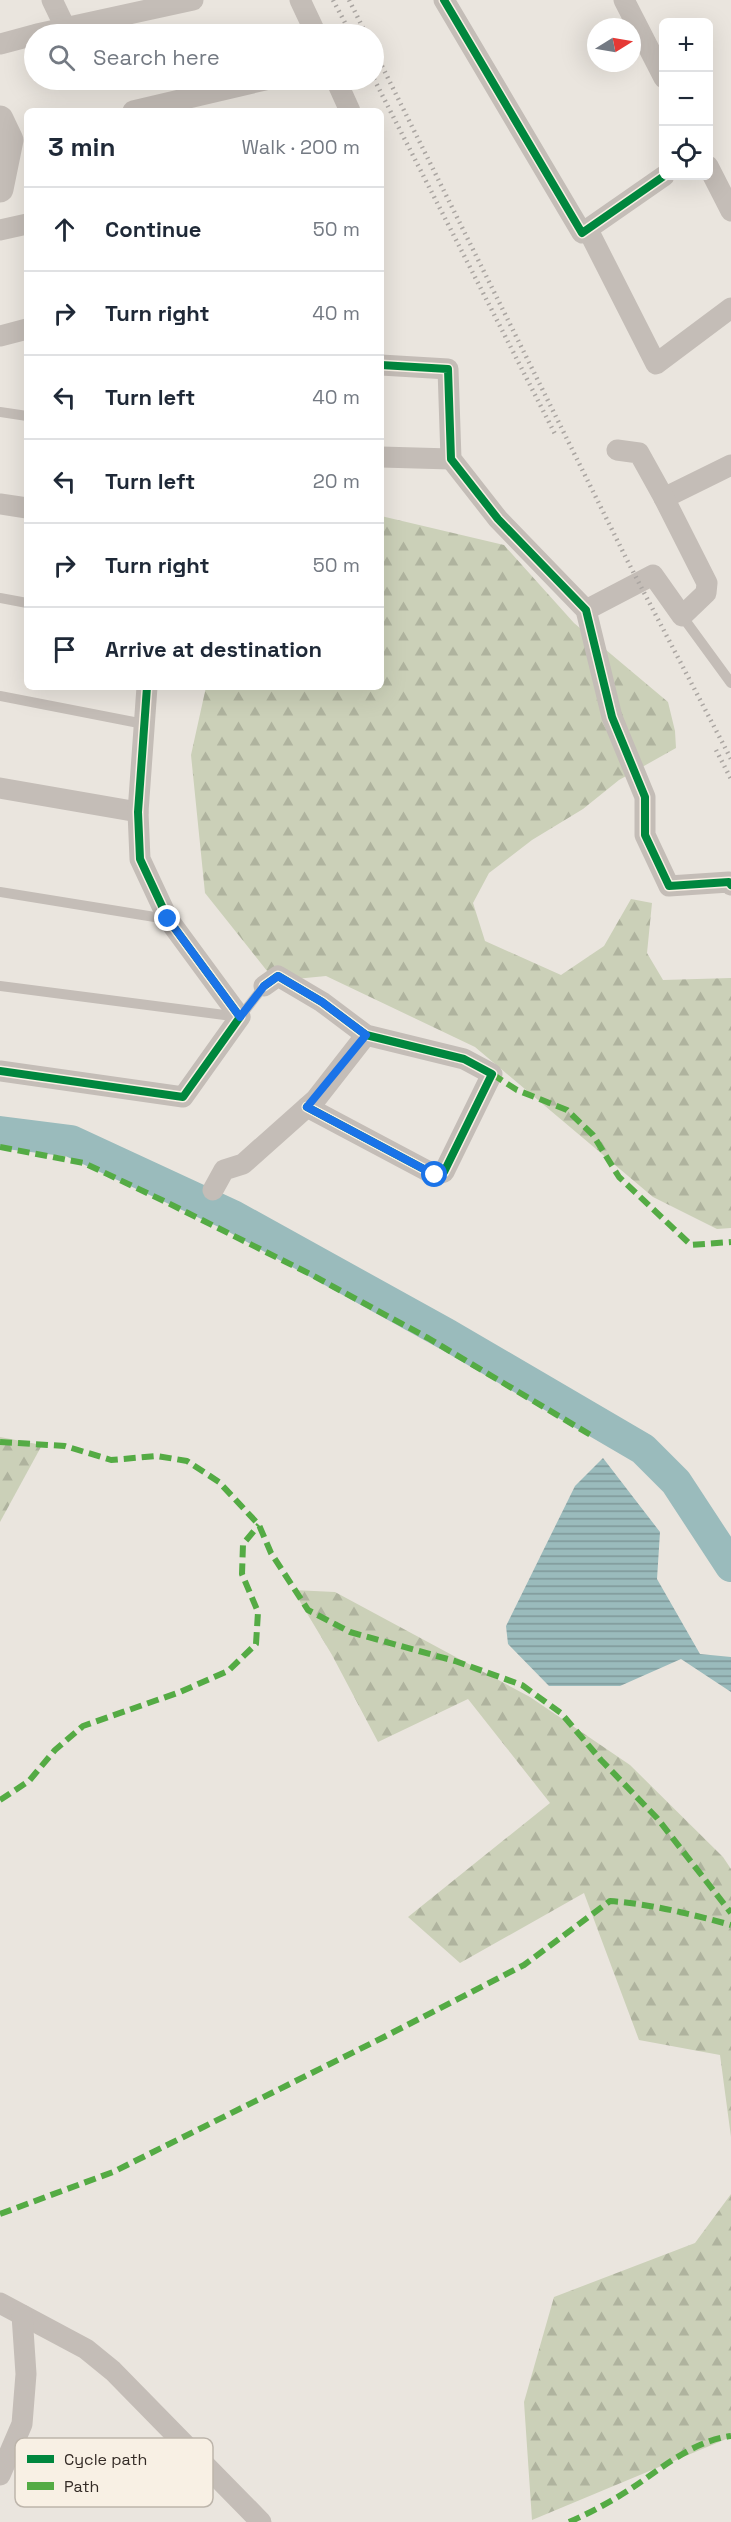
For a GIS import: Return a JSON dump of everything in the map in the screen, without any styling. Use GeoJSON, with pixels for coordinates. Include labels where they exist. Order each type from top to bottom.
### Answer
{"type":"FeatureCollection","features":[{"type":"Feature","properties":{"kind":"street"},"geometry":{"type":"LineString","coordinates":[[52,0],[63,24]]}},
{"type":"Feature","properties":{"kind":"street"},"geometry":{"type":"LineString","coordinates":[[78,24],[193,0]]}},
{"type":"Feature","properties":{"kind":"street"},"geometry":{"type":"LineString","coordinates":[[300,0],[311,24]]}},
{"type":"Feature","properties":{"kind":"street"},"geometry":{"type":"LineString","coordinates":[[444,0],[582,234],[659,180]]}},
{"type":"Feature","properties":{"kind":"street"},"geometry":{"type":"LineString","coordinates":[[624,0],[660,72]]}},
{"type":"Feature","properties":{"kind":"street"},"geometry":{"type":"LineString","coordinates":[[0,44],[24,38]]}},
{"type":"Feature","properties":{"kind":"street"},"geometry":{"type":"LineString","coordinates":[[146,108],[222,90]]}},
{"type":"Feature","properties":{"kind":"street"},"geometry":{"type":"LineString","coordinates":[[341,90],[349,108]]}},
{"type":"Feature","properties":{"kind":"street"},"geometry":{"type":"LineString","coordinates":[[0,189],[12,132]]}},
{"type":"Feature","properties":{"kind":"street"},"geometry":{"type":"LineString","coordinates":[[713,174],[728,198]]}},
{"type":"Feature","properties":{"kind":"street"},"geometry":{"type":"LineString","coordinates":[[0,230],[24,225]]}},
{"type":"Feature","properties":{"kind":"street"},"geometry":{"type":"LineString","coordinates":[[588,230],[656,364],[731,308]]}},
{"type":"Feature","properties":{"kind":"street"},"geometry":{"type":"LineString","coordinates":[[0,336],[24,330]]}},
{"type":"Feature","properties":{"kind":"street"},"geometry":{"type":"LineString","coordinates":[[384,365],[448,369],[451,459],[498,519],[586,609],[612,717],[645,797],[645,835],[669,886],[729,882],[731,885]]}},
{"type":"Feature","properties":{"kind":"street"},"geometry":{"type":"LineString","coordinates":[[586,609],[653,575],[682,616],[706,593],[707,583],[639,453],[617,450]]}},
{"type":"Feature","properties":{"kind":"street"},"geometry":{"type":"LineString","coordinates":[[384,458],[451,459]]}},
{"type":"Feature","properties":{"kind":"street"},"geometry":{"type":"LineString","coordinates":[[664,498],[731,465]]}},
{"type":"Feature","properties":{"kind":"street"},"geometry":{"type":"LineString","coordinates":[[0,504],[24,508]]}},
{"type":"Feature","properties":{"kind":"street"},"geometry":{"type":"LineString","coordinates":[[0,1071],[183,1097],[240,1017],[168,919],[140,859],[138,812],[147,690]]}},
{"type":"Feature","properties":{"kind":"street"},"geometry":{"type":"LineString","coordinates":[[0,788],[138,812]]}},
{"type":"Feature","properties":{"kind":"street"},"geometry":{"type":"LineString","coordinates":[[264,986],[278,976],[322,1002],[366,1035],[464,1059],[492,1074],[444,1172],[435,1175],[307,1107]]}},
{"type":"Feature","properties":{"kind":"street"},"geometry":{"type":"LineString","coordinates":[[213,1190],[224,1170],[243,1164],[307,1107],[366,1035]]}},
{"type":"Feature","properties":{"kind":"street"},"geometry":{"type":"LineString","coordinates":[[0,2303],[86,2349],[113,2371],[179,2438]]}},
{"type":"Feature","properties":{"kind":"street"},"geometry":{"type":"LineString","coordinates":[[16,2438],[22,2424],[26,2374],[22,2315]]}},
{"type":"Feature","properties":{"kind":"street"},"geometry":{"type":"LineString","coordinates":[[0,2475],[15,2440]]}},
{"type":"Feature","properties":{"kind":"street"},"geometry":{"type":"LineString","coordinates":[[213,2473],[261,2522]]}},
{"type":"Feature","properties":{"kind":"lane"},"geometry":{"type":"LineString","coordinates":[[0,412],[24,416]]}},
{"type":"Feature","properties":{"kind":"lane"},"geometry":{"type":"LineString","coordinates":[[0,598],[24,602]]}},
{"type":"Feature","properties":{"kind":"lane"},"geometry":{"type":"LineString","coordinates":[[682,616],[731,683]]}},
{"type":"Feature","properties":{"kind":"lane"},"geometry":{"type":"LineString","coordinates":[[0,696],[144,724]]}},
{"type":"Feature","properties":{"kind":"lane"},"geometry":{"type":"LineString","coordinates":[[0,892],[168,919]]}},
{"type":"Feature","properties":{"kind":"lane"},"geometry":{"type":"LineString","coordinates":[[0,986],[240,1017],[264,986]]}},
{"type":"Feature","properties":{"kind":"green space"},"geometry":{"type":"Polygon","coordinates":[[[384,517],[504,545],[574,623],[668,702],[675,731],[676,748],[619,780],[583,809],[532,840],[489,873],[473,903],[485,941],[561,975],[604,946],[631,899],[652,903],[647,953],[663,980],[731,978],[731,1228],[717,1229],[653,1197],[475,1047],[326,976],[275,981],[205,893],[191,755],[205,690],[384,690],[384,517]]]}},
{"type":"Feature","properties":{"kind":"green space"},"geometry":{"type":"Polygon","coordinates":[[[0,1437],[42,1445],[0,1522],[0,1437]]]}},
{"type":"Feature","properties":{"kind":"green space"},"geometry":{"type":"Polygon","coordinates":[[[293,1590],[335,1592],[530,1697],[630,1765],[723,1857],[731,1869],[731,2137],[720,2055],[639,2040],[584,1893],[460,1963],[408,1917],[550,1803],[468,1699],[378,1742],[332,1655],[293,1590]]]}},
{"type":"Feature","properties":{"kind":"green space"},"geometry":{"type":"Polygon","coordinates":[[[731,2194],[731,2437],[532,2520],[524,2402],[554,2297],[695,2243],[731,2194]]]}},
{"type":"Feature","properties":{"kind":"water"},"geometry":{"type":"Polygon","coordinates":[[[603,1458],[660,1532],[657,1579],[700,1654],[731,1657],[731,1692],[681,1659],[620,1686],[549,1686],[508,1644],[506,1626],[575,1486],[603,1458]]]}},
{"type":"Feature","properties":{"kind":"waterway"},"geometry":{"type":"LineString","coordinates":[[0,1132],[71,1141],[233,1216],[448,1335],[643,1449],[676,1482],[731,1566]]}},
{"type":"Feature","properties":{"kind":"railway"},"geometry":{"type":"LineString","coordinates":[[333,0],[346,24]]}},
{"type":"Feature","properties":{"kind":"railway"},"geometry":{"type":"LineString","coordinates":[[349,0],[361,24]]}},
{"type":"Feature","properties":{"kind":"railway"},"geometry":{"type":"LineString","coordinates":[[384,70],[627,560],[731,759]]}},
{"type":"Feature","properties":{"kind":"railway"},"geometry":{"type":"LineString","coordinates":[[380,90],[555,434]]}},
{"type":"Feature","properties":{"kind":"railway"},"geometry":{"type":"LineString","coordinates":[[716,750],[731,779]]}},
{"type":"Feature","properties":{"kind":"marked path"},"geometry":{"type":"LineString","coordinates":[[492,1074],[517,1090],[567,1110],[593,1135],[619,1177],[691,1245],[731,1242]]}},
{"type":"Feature","properties":{"kind":"marked path"},"geometry":{"type":"LineString","coordinates":[[0,1147],[84,1163],[166,1202],[310,1274],[428,1338],[594,1437]]}},
{"type":"Feature","properties":{"kind":"marked path"},"geometry":{"type":"LineString","coordinates":[[0,1442],[65,1446],[111,1460],[157,1456],[187,1461],[219,1482],[259,1525],[271,1553],[308,1610],[350,1632],[455,1661],[522,1685],[561,1713],[601,1760],[657,1818],[731,1913]]}},
{"type":"Feature","properties":{"kind":"marked path"},"geometry":{"type":"LineString","coordinates":[[0,1800],[29,1781],[55,1750],[83,1726],[180,1692],[228,1671],[256,1644],[258,1612],[242,1574],[243,1544],[259,1525]]}},
{"type":"Feature","properties":{"kind":"marked path"},"geometry":{"type":"LineString","coordinates":[[0,2214],[113,2172],[382,2038],[524,1965],[610,1901],[641,1904],[731,1925]]}},
{"type":"Feature","properties":{"kind":"marked path"},"geometry":{"type":"LineString","coordinates":[[569,2522],[617,2498],[691,2449],[731,2436]]}},
{"type":"Feature","properties":{"kind":"cycle path"},"geometry":{"type":"LineString","coordinates":[[444,0],[582,233],[659,179]]}},
{"type":"Feature","properties":{"kind":"cycle path"},"geometry":{"type":"LineString","coordinates":[[384,365],[448,369],[451,459],[498,519],[586,610],[612,717],[645,797],[645,835],[669,886],[729,882],[731,885]]}},
{"type":"Feature","properties":{"kind":"cycle path"},"geometry":{"type":"LineString","coordinates":[[0,1071],[183,1097],[240,1017],[168,919],[140,859],[138,812],[147,690]]}},
{"type":"Feature","properties":{"kind":"cycle path"},"geometry":{"type":"LineString","coordinates":[[264,986],[278,976],[322,1002],[366,1035],[464,1059],[492,1074],[444,1172],[435,1175],[307,1107]]}},
{"type":"Feature","properties":{"kind":"route"},"geometry":{"type":"LineString","coordinates":[[168,919],[240,1017],[264,986],[278,976],[322,1002],[366,1035],[316,1099],[307,1107],[435,1175]]}}]}
